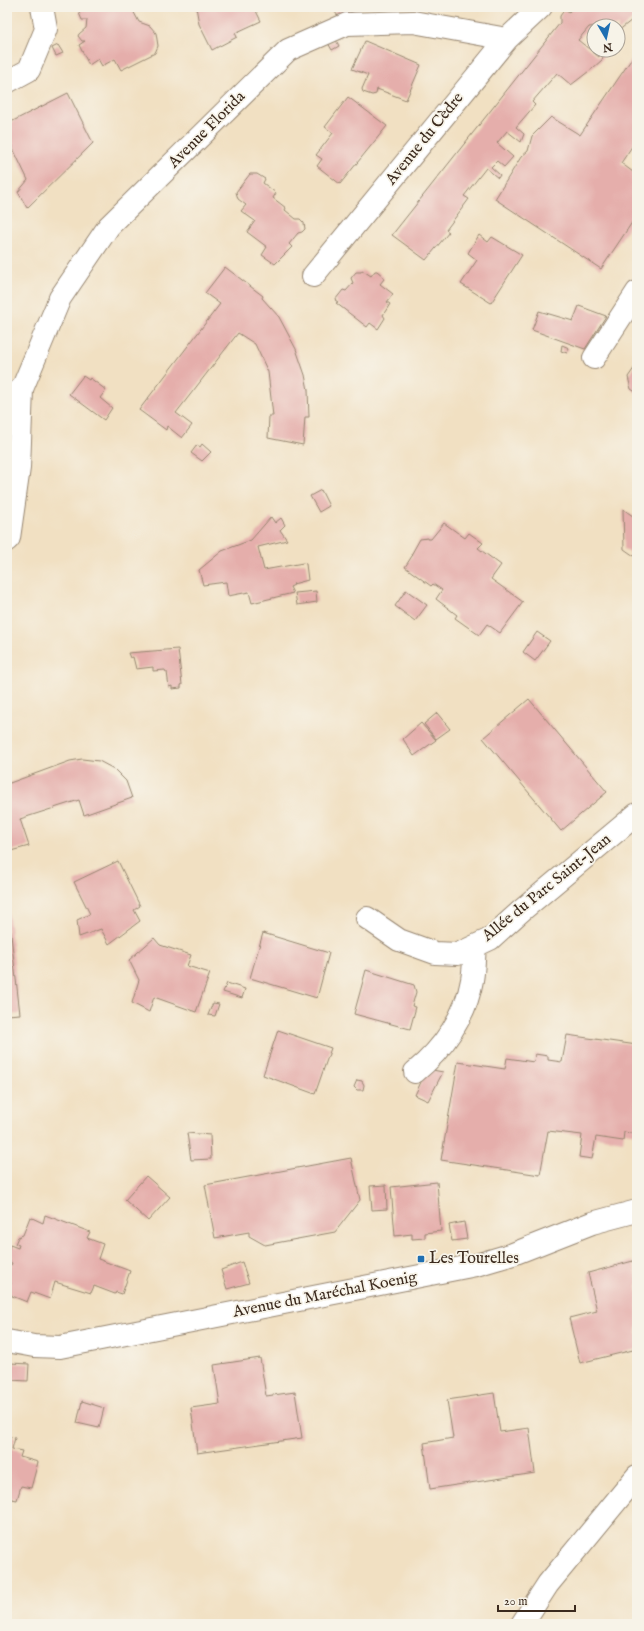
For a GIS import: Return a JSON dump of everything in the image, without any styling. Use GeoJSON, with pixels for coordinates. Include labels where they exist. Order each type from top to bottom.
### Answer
{"type":"FeatureCollection","features":[{"type":"Feature","properties":{"kind":"street"},"geometry":{"type":"LineString","coordinates":[[7,82],[29,70],[46,29],[42,7]]}},
{"type":"Feature","properties":{"kind":"street","name":"Avenue du Cèdre"},"geometry":{"type":"LineString","coordinates":[[313,276],[507,39],[541,7]]}},
{"type":"Feature","properties":{"kind":"street","name":"Avenue Florida"},"geometry":{"type":"LineString","coordinates":[[14,393],[60,298],[109,226],[288,50],[347,24],[414,22],[507,39]]}},
{"type":"Feature","properties":{"kind":"street"},"geometry":{"type":"LineString","coordinates":[[594,358],[637,292]]}},
{"type":"Feature","properties":{"kind":"street"},"geometry":{"type":"LineString","coordinates":[[7,540],[9,538],[19,468],[14,393]]}},
{"type":"Feature","properties":{"kind":"street","name":"Allée du Parc Saint-Jean"},"geometry":{"type":"LineString","coordinates":[[366,918],[399,940],[435,953],[458,954],[490,939],[521,911],[637,814]]}},
{"type":"Feature","properties":{"kind":"street","name":"Allée du Parc Saint-Jean"},"geometry":{"type":"LineString","coordinates":[[415,1072],[427,1062],[450,1034],[464,1007],[472,980],[475,946]]}},
{"type":"Feature","properties":{"kind":"street","name":"Avenue du Maréchal Koenig"},"geometry":{"type":"LineString","coordinates":[[7,1341],[34,1346],[60,1347],[476,1265],[513,1254],[592,1223],[637,1211]]}},
{"type":"Feature","properties":{"kind":"street"},"geometry":{"type":"LineString","coordinates":[[522,1624],[548,1584],[637,1476]]}},
{"type":"Feature","properties":{"kind":"building"},"geometry":{"type":"Polygon","coordinates":[[[131,7],[139,22],[150,26],[156,33],[158,46],[155,53],[121,70],[115,59],[102,66],[98,59],[89,65],[79,45],[85,41],[82,41],[78,36],[86,28],[87,20],[82,20],[79,13],[81,8],[131,7]]]}},
{"type":"Feature","properties":{"kind":"building"},"geometry":{"type":"Polygon","coordinates":[[[196,7],[254,7],[261,21],[235,33],[237,37],[212,50],[199,24],[196,7]]]}},
{"type":"Feature","properties":{"kind":"building"},"geometry":{"type":"Polygon","coordinates":[[[331,7],[364,7],[338,16],[331,7]]]}},
{"type":"Feature","properties":{"kind":"building"},"geometry":{"type":"Polygon","coordinates":[[[573,7],[616,7],[617,10],[622,7],[637,7],[637,16],[626,25],[626,18],[586,18],[586,31],[578,40],[586,46],[586,58],[603,58],[602,60],[571,85],[557,73],[532,102],[535,105],[516,127],[524,134],[521,142],[507,131],[497,143],[513,157],[504,167],[497,161],[491,167],[500,175],[498,178],[486,168],[464,196],[469,199],[446,230],[449,232],[426,260],[392,235],[560,23],[560,16],[565,9],[569,12],[573,7]]]}},
{"type":"Feature","properties":{"kind":"building"},"geometry":{"type":"Polygon","coordinates":[[[336,40],[339,46],[332,50],[328,43],[336,40]]]}},
{"type":"Feature","properties":{"kind":"building"},"geometry":{"type":"Polygon","coordinates":[[[365,41],[421,65],[406,100],[377,89],[376,94],[372,95],[363,92],[362,89],[368,75],[352,69],[365,41]]]}},
{"type":"Feature","properties":{"kind":"building"},"geometry":{"type":"Polygon","coordinates":[[[58,45],[63,53],[56,56],[52,48],[58,45]]]}},
{"type":"Feature","properties":{"kind":"building"},"geometry":{"type":"Polygon","coordinates":[[[637,51],[637,139],[621,163],[637,175],[637,215],[601,269],[495,199],[521,157],[528,151],[532,136],[551,117],[580,135],[637,51]]]}},
{"type":"Feature","properties":{"kind":"building"},"geometry":{"type":"Polygon","coordinates":[[[68,93],[93,143],[27,208],[18,192],[28,180],[7,136],[7,124],[68,93]]]}},
{"type":"Feature","properties":{"kind":"building"},"geometry":{"type":"Polygon","coordinates":[[[348,97],[387,126],[340,184],[317,166],[322,159],[316,155],[333,133],[325,127],[348,97]]]}},
{"type":"Feature","properties":{"kind":"building"},"geometry":{"type":"Polygon","coordinates":[[[250,174],[257,174],[265,179],[263,183],[276,193],[273,198],[286,208],[285,210],[296,219],[300,219],[304,223],[305,229],[298,233],[289,244],[292,247],[275,264],[262,255],[267,247],[247,232],[255,221],[241,211],[246,205],[238,199],[236,192],[250,174]]]}},
{"type":"Feature","properties":{"kind":"building"},"geometry":{"type":"Polygon","coordinates":[[[479,235],[488,242],[492,237],[522,255],[491,303],[461,284],[477,260],[468,253],[479,235]]]}},
{"type":"Feature","properties":{"kind":"building"},"geometry":{"type":"Polygon","coordinates":[[[225,267],[263,296],[262,298],[279,317],[296,349],[305,375],[308,390],[309,417],[305,417],[303,445],[268,438],[269,416],[273,416],[268,372],[255,344],[238,333],[176,413],[192,425],[182,438],[167,426],[166,430],[139,410],[220,304],[205,293],[225,267]]]}},
{"type":"Feature","properties":{"kind":"building"},"geometry":{"type":"Polygon","coordinates":[[[362,270],[371,276],[375,271],[377,271],[383,276],[384,279],[380,284],[393,294],[387,302],[390,304],[383,315],[385,318],[378,329],[370,323],[367,327],[336,303],[338,302],[335,300],[343,290],[346,291],[353,283],[351,278],[356,272],[361,272],[362,270]]]}},
{"type":"Feature","properties":{"kind":"building"},"geometry":{"type":"Polygon","coordinates":[[[579,306],[606,316],[585,349],[532,330],[539,311],[573,321],[579,306]]]}},
{"type":"Feature","properties":{"kind":"building"},"geometry":{"type":"Polygon","coordinates":[[[562,345],[569,348],[567,353],[561,351],[562,345]]]}},
{"type":"Feature","properties":{"kind":"building"},"geometry":{"type":"Polygon","coordinates":[[[637,364],[637,393],[631,389],[628,377],[637,364]]]}},
{"type":"Feature","properties":{"kind":"building"},"geometry":{"type":"Polygon","coordinates":[[[83,376],[89,380],[90,378],[106,390],[100,398],[112,408],[104,420],[69,394],[83,376]]]}},
{"type":"Feature","properties":{"kind":"building"},"geometry":{"type":"Polygon","coordinates":[[[202,444],[211,452],[202,461],[191,453],[197,445],[200,447],[202,444]]]}},
{"type":"Feature","properties":{"kind":"building"},"geometry":{"type":"Polygon","coordinates":[[[321,490],[329,506],[319,512],[310,496],[321,490]]]}},
{"type":"Feature","properties":{"kind":"building"},"geometry":{"type":"Polygon","coordinates":[[[623,509],[637,519],[637,551],[634,556],[624,549],[623,509]]]}},
{"type":"Feature","properties":{"kind":"building"},"geometry":{"type":"Polygon","coordinates":[[[271,517],[275,523],[281,518],[285,525],[280,530],[287,540],[258,547],[264,570],[303,563],[306,564],[308,580],[293,584],[294,585],[290,587],[293,593],[252,603],[249,592],[228,596],[226,582],[203,585],[199,570],[222,551],[251,540],[271,517]]]}},
{"type":"Feature","properties":{"kind":"building"},"geometry":{"type":"Polygon","coordinates":[[[444,523],[465,538],[469,533],[483,543],[478,548],[501,565],[491,579],[523,602],[500,633],[487,624],[479,635],[455,618],[457,615],[436,599],[442,590],[433,584],[431,586],[405,567],[420,539],[431,539],[444,523]]]}},
{"type":"Feature","properties":{"kind":"building"},"geometry":{"type":"Polygon","coordinates":[[[406,590],[427,605],[415,621],[395,606],[406,590]]]}},
{"type":"Feature","properties":{"kind":"building"},"geometry":{"type":"Polygon","coordinates":[[[316,591],[317,602],[297,605],[295,593],[316,591]]]}},
{"type":"Feature","properties":{"kind":"building"},"geometry":{"type":"Polygon","coordinates":[[[537,632],[550,641],[535,661],[523,652],[537,632]]]}},
{"type":"Feature","properties":{"kind":"building"},"geometry":{"type":"Polygon","coordinates":[[[178,649],[182,685],[181,688],[172,689],[172,686],[169,687],[167,672],[165,670],[153,671],[153,667],[136,669],[133,657],[130,658],[128,653],[178,649]]]}},
{"type":"Feature","properties":{"kind":"building"},"geometry":{"type":"Polygon","coordinates":[[[529,699],[607,792],[561,831],[483,738],[529,699]]]}},
{"type":"Feature","properties":{"kind":"building"},"geometry":{"type":"Polygon","coordinates":[[[437,713],[450,729],[436,739],[424,724],[437,713]]]}},
{"type":"Feature","properties":{"kind":"building"},"geometry":{"type":"Polygon","coordinates":[[[421,723],[436,740],[414,756],[403,739],[421,723]]]}},
{"type":"Feature","properties":{"kind":"building"},"geometry":{"type":"Polygon","coordinates":[[[82,759],[99,761],[114,769],[126,781],[132,798],[84,815],[79,800],[20,819],[29,846],[7,852],[7,784],[70,761],[82,759]]]}},
{"type":"Feature","properties":{"kind":"building"},"geometry":{"type":"Polygon","coordinates":[[[118,861],[140,906],[134,910],[140,921],[109,944],[101,929],[79,937],[77,920],[90,914],[74,882],[118,861]]]}},
{"type":"Feature","properties":{"kind":"building"},"geometry":{"type":"Polygon","coordinates":[[[7,900],[20,1014],[7,1015],[7,900]]]}},
{"type":"Feature","properties":{"kind":"building"},"geometry":{"type":"Polygon","coordinates":[[[263,933],[329,953],[317,998],[250,978],[263,933]]]}},
{"type":"Feature","properties":{"kind":"building"},"geometry":{"type":"Polygon","coordinates":[[[154,938],[160,945],[191,955],[187,966],[210,973],[196,1012],[154,997],[149,1012],[132,1003],[139,980],[129,960],[154,938]]]}},
{"type":"Feature","properties":{"kind":"building"},"geometry":{"type":"Polygon","coordinates":[[[366,970],[414,985],[416,992],[412,1006],[416,1007],[410,1029],[354,1014],[366,970]]]}},
{"type":"Feature","properties":{"kind":"building"},"geometry":{"type":"Polygon","coordinates":[[[227,983],[245,989],[242,998],[223,992],[227,983]]]}},
{"type":"Feature","properties":{"kind":"building"},"geometry":{"type":"Polygon","coordinates":[[[213,1003],[219,1004],[215,1016],[208,1015],[213,1003]]]}},
{"type":"Feature","properties":{"kind":"building"},"geometry":{"type":"Polygon","coordinates":[[[278,1030],[331,1048],[315,1094],[263,1075],[278,1030]]]}},
{"type":"Feature","properties":{"kind":"building"},"geometry":{"type":"Polygon","coordinates":[[[567,1035],[637,1045],[637,1134],[624,1132],[623,1141],[596,1137],[592,1159],[579,1157],[582,1135],[548,1131],[540,1175],[441,1160],[458,1062],[505,1069],[507,1058],[534,1062],[535,1054],[548,1056],[548,1060],[562,1062],[567,1035]]]}},
{"type":"Feature","properties":{"kind":"building"},"geometry":{"type":"Polygon","coordinates":[[[427,1069],[443,1072],[428,1101],[415,1095],[427,1069]]]}},
{"type":"Feature","properties":{"kind":"building"},"geometry":{"type":"Polygon","coordinates":[[[357,1080],[362,1081],[364,1085],[363,1090],[357,1090],[354,1087],[357,1080]]]}},
{"type":"Feature","properties":{"kind":"building"},"geometry":{"type":"Polygon","coordinates":[[[187,1133],[210,1135],[211,1159],[191,1160],[187,1133]]]}},
{"type":"Feature","properties":{"kind":"building"},"geometry":{"type":"Polygon","coordinates":[[[351,1158],[360,1200],[335,1232],[265,1245],[249,1236],[249,1232],[215,1238],[205,1185],[351,1158]]]}},
{"type":"Feature","properties":{"kind":"building"},"geometry":{"type":"Polygon","coordinates":[[[146,1176],[170,1197],[148,1221],[125,1200],[146,1176]]]}},
{"type":"Feature","properties":{"kind":"building"},"geometry":{"type":"Polygon","coordinates":[[[437,1182],[441,1231],[425,1233],[425,1238],[412,1239],[412,1234],[395,1236],[391,1187],[437,1182]]]}},
{"type":"Feature","properties":{"kind":"building"},"geometry":{"type":"Polygon","coordinates":[[[386,1185],[387,1209],[372,1210],[370,1186],[386,1185]]]}},
{"type":"Feature","properties":{"kind":"building"},"geometry":{"type":"Polygon","coordinates":[[[45,1215],[90,1232],[87,1238],[103,1244],[98,1259],[130,1271],[122,1294],[116,1292],[115,1294],[94,1286],[91,1293],[55,1282],[50,1299],[31,1292],[27,1302],[7,1293],[11,1283],[7,1282],[7,1265],[11,1265],[12,1263],[7,1260],[7,1253],[10,1245],[18,1248],[19,1245],[15,1244],[18,1237],[23,1235],[30,1217],[43,1223],[45,1215]]]}},
{"type":"Feature","properties":{"kind":"building"},"geometry":{"type":"Polygon","coordinates":[[[464,1222],[467,1239],[452,1241],[449,1225],[464,1222]]]}},
{"type":"Feature","properties":{"kind":"building"},"geometry":{"type":"Polygon","coordinates":[[[633,1261],[637,1277],[637,1349],[580,1363],[569,1318],[597,1311],[588,1273],[633,1261]]]}},
{"type":"Feature","properties":{"kind":"building"},"geometry":{"type":"Polygon","coordinates":[[[242,1262],[249,1283],[227,1289],[221,1270],[242,1262]]]}},
{"type":"Feature","properties":{"kind":"building"},"geometry":{"type":"Polygon","coordinates":[[[260,1358],[266,1396],[295,1392],[302,1438],[197,1453],[191,1408],[220,1404],[214,1365],[260,1358]]]}},
{"type":"Feature","properties":{"kind":"building"},"geometry":{"type":"Polygon","coordinates":[[[10,1363],[29,1364],[28,1381],[10,1380],[10,1363]]]}},
{"type":"Feature","properties":{"kind":"building"},"geometry":{"type":"Polygon","coordinates":[[[494,1393],[500,1432],[529,1428],[535,1473],[430,1489],[424,1443],[453,1438],[447,1400],[494,1393]]]}},
{"type":"Feature","properties":{"kind":"building"},"geometry":{"type":"Polygon","coordinates":[[[82,1401],[104,1408],[99,1428],[77,1423],[82,1401]]]}},
{"type":"Feature","properties":{"kind":"building"},"geometry":{"type":"Polygon","coordinates":[[[7,1436],[15,1438],[12,1449],[22,1451],[20,1457],[38,1462],[31,1488],[21,1486],[17,1500],[7,1498],[7,1436]]]}},
{"type":"Feature","properties":{"kind":"place","name":"Les Tourelles"},"geometry":{"type":"Point","coordinates":[421,1259]}}]}
